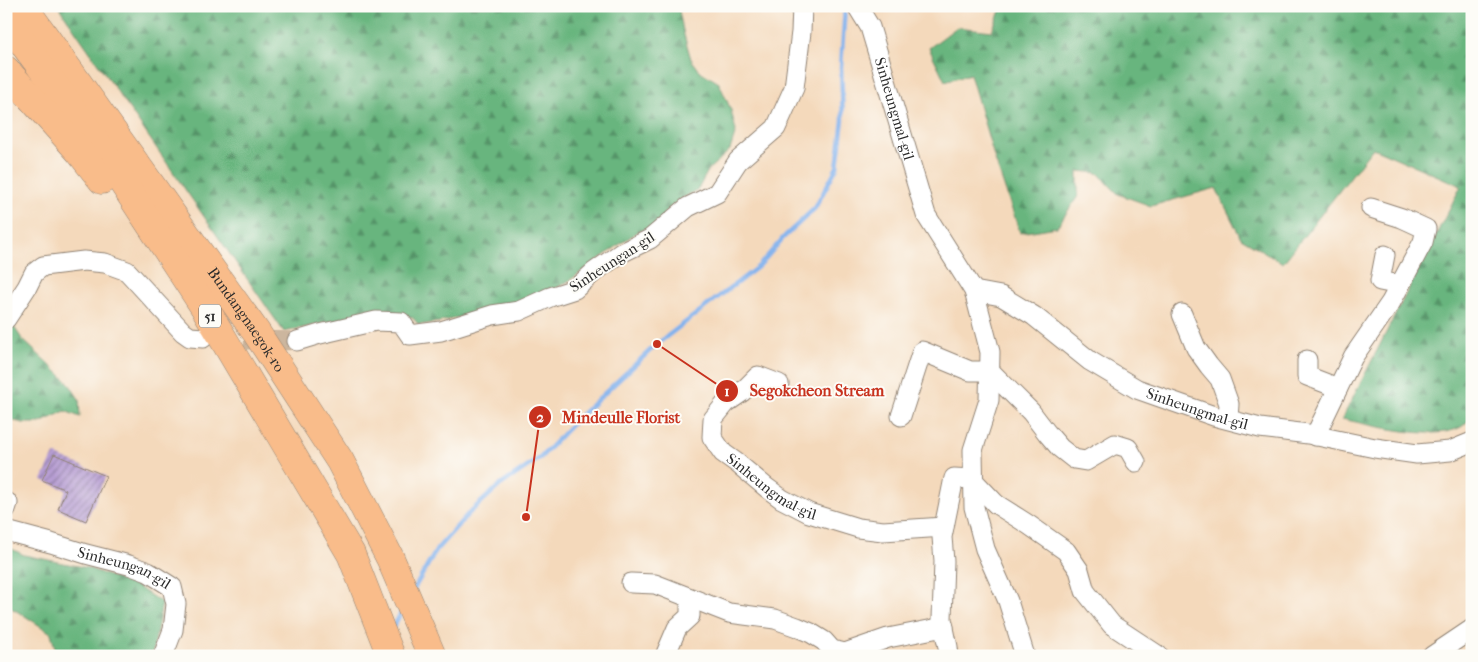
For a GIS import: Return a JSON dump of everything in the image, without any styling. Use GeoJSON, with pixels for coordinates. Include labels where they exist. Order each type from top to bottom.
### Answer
{"type":"FeatureCollection","features":[{"type":"Feature","properties":{"kind":"highway","name":"Bundangnaegok-ro"},"geometry":{"type":"LineString","coordinates":[[23,6],[256,332],[340,461],[390,558],[432,656]]}},
{"type":"Feature","properties":{"kind":"highway","name":"Bundangnaegok-ro"},"geometry":{"type":"LineString","coordinates":[[6,20],[93,137],[205,308],[351,554],[387,646]]}},
{"type":"Feature","properties":{"kind":"highway"},"geometry":{"type":"LineString","coordinates":[[6,70],[79,151],[205,308]]}},
{"type":"Feature","properties":{"kind":"street","name":"Sinheungan-gil"},"geometry":{"type":"LineString","coordinates":[[297,342],[320,334],[376,321],[401,322],[410,335],[441,330],[492,316],[519,311],[550,297],[575,289],[594,272],[621,253],[650,239],[688,207],[717,193],[738,160],[776,128],[794,88],[801,32],[802,6]]}},
{"type":"Feature","properties":{"kind":"street","name":"Sinheungmal-gil"},"geometry":{"type":"LineString","coordinates":[[857,6],[870,27],[926,216],[974,291],[990,352],[990,400],[973,450],[972,479],[974,507],[985,549],[1008,601],[1025,656]]}},
{"type":"Feature","properties":{"kind":"street"},"geometry":{"type":"LineString","coordinates":[[1315,436],[1352,357],[1387,308],[1423,242],[1426,230],[1402,218],[1371,208]]}},
{"type":"Feature","properties":{"kind":"street"},"geometry":{"type":"LineString","coordinates":[[1385,255],[1380,281],[1400,285]]}},
{"type":"Feature","properties":{"kind":"street"},"geometry":{"type":"LineString","coordinates":[[6,319],[34,273],[43,266],[84,261],[105,263],[127,271],[183,332],[190,337],[203,338]]}},
{"type":"Feature","properties":{"kind":"street","name":"Sinheungmal-gil"},"geometry":{"type":"LineString","coordinates":[[974,291],[1002,296],[1034,316],[1090,361],[1138,389],[1228,419],[1260,428],[1417,454],[1450,451],[1472,442]]}},
{"type":"Feature","properties":{"kind":"street"},"geometry":{"type":"LineString","coordinates":[[1182,314],[1196,348],[1220,378],[1229,404],[1228,419]]}},
{"type":"Feature","properties":{"kind":"street"},"geometry":{"type":"LineString","coordinates":[[901,416],[922,351],[970,371],[990,371],[1031,412],[1060,448],[1074,459],[1086,461],[1115,444],[1128,448],[1136,462]]}},
{"type":"Feature","properties":{"kind":"street"},"geometry":{"type":"LineString","coordinates":[[1307,360],[1307,376],[1338,388]]}},
{"type":"Feature","properties":{"kind":"street","name":"Sinheungmal-gil"},"geometry":{"type":"LineString","coordinates":[[779,384],[758,376],[742,392],[726,403],[712,419],[712,438],[723,453],[782,499],[817,516],[858,528],[883,531],[944,527]]}},
{"type":"Feature","properties":{"kind":"street"},"geometry":{"type":"LineString","coordinates":[[949,656],[942,619],[944,561],[942,538],[954,478],[972,479],[996,504],[1066,551],[1079,570],[1085,591],[1112,625],[1159,656]]}},
{"type":"Feature","properties":{"kind":"street"},"geometry":{"type":"LineString","coordinates":[[6,502],[8,503],[6,509]]}},
{"type":"Feature","properties":{"kind":"street","name":"Sinheungan-gil"},"geometry":{"type":"LineString","coordinates":[[6,530],[129,565],[148,572],[172,586],[176,604],[172,630],[163,656]]}},
{"type":"Feature","properties":{"kind":"street"},"geometry":{"type":"LineString","coordinates":[[631,582],[654,584],[729,613],[775,619],[797,626],[824,641],[832,650],[845,653],[888,638],[944,627]]}},
{"type":"Feature","properties":{"kind":"street"},"geometry":{"type":"LineString","coordinates":[[665,656],[677,628],[690,616],[690,598]]}},
{"type":"Feature","properties":{"kind":"street"},"geometry":{"type":"LineString","coordinates":[[1432,656],[1472,629]]}},
{"type":"Feature","properties":{"kind":"green space"},"geometry":{"type":"Polygon","coordinates":[[[58,6],[678,6],[691,59],[700,71],[719,83],[731,110],[736,131],[730,150],[709,169],[698,189],[676,202],[651,228],[637,232],[553,290],[527,301],[439,322],[419,325],[413,318],[392,311],[366,314],[284,332],[58,6]]]}},
{"type":"Feature","properties":{"kind":"green space"},"geometry":{"type":"Polygon","coordinates":[[[1002,6],[1472,6],[1472,417],[1461,427],[1435,433],[1402,431],[1342,419],[1461,186],[1373,148],[1283,263],[1241,238],[1216,188],[1151,206],[1118,194],[1098,173],[1078,171],[1078,196],[1057,227],[1020,233],[995,160],[970,74],[945,81],[929,48],[957,27],[992,31],[1002,6]]]}},
{"type":"Feature","properties":{"kind":"green space"},"geometry":{"type":"Polygon","coordinates":[[[6,321],[14,327],[22,339],[68,382],[79,399],[80,417],[65,411],[40,423],[23,423],[6,419],[6,321]]]}},
{"type":"Feature","properties":{"kind":"green space"},"geometry":{"type":"Polygon","coordinates":[[[6,546],[24,555],[88,568],[138,587],[162,603],[152,656],[57,656],[51,633],[6,605],[6,546]]]}},
{"type":"Feature","properties":{"kind":"building"},"geometry":{"type":"Polygon","coordinates":[[[54,454],[106,476],[86,521],[58,509],[66,490],[42,480],[54,454]]]}},
{"type":"Feature","properties":{"kind":"waterway"},"geometry":{"type":"LineString","coordinates":[[414,589],[437,549],[468,514],[499,486],[540,458],[576,420],[657,344],[759,266],[784,237],[815,208],[837,167],[843,120],[841,67],[845,6]]}},
{"type":"Feature","properties":{"kind":"waterway"},"geometry":{"type":"LineString","coordinates":[[391,631],[402,611]]}},
{"type":"Feature","properties":{"kind":"tunnel"},"geometry":{"type":"LineString","coordinates":[[216,339],[297,341]]}},
{"type":"Feature","properties":{"kind":"place","name":"Segokcheon Stream"},"geometry":{"type":"Point","coordinates":[657,344]}},
{"type":"Feature","properties":{"kind":"place","name":"Mindeulle Florist"},"geometry":{"type":"Point","coordinates":[526,517]}}]}
